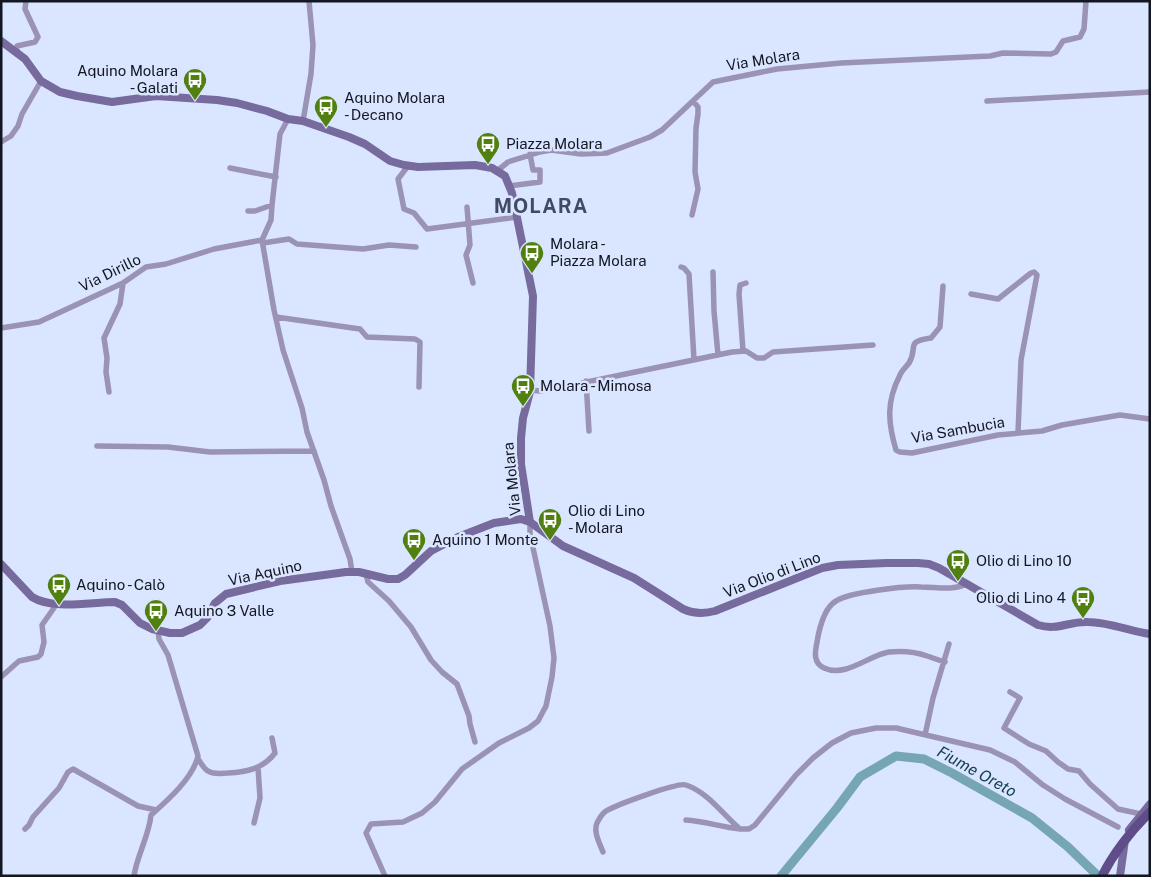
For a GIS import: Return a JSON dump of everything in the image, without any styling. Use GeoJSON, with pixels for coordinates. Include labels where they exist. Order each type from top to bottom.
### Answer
{"type":"FeatureCollection","features":[{"type":"Feature","properties":{"kind":"main road"},"geometry":{"type":"LineString","coordinates":[[1102,876],[1117,851],[1145,813]]}},
{"type":"Feature","properties":{"kind":"street"},"geometry":{"type":"LineString","coordinates":[[17,53],[17,46],[35,42],[38,37],[25,9],[26,1]]}},
{"type":"Feature","properties":{"kind":"street"},"geometry":{"type":"LineString","coordinates":[[303,121],[311,74],[313,45],[309,1]]}},
{"type":"Feature","properties":{"kind":"street","name":"Via Molara"},"geometry":{"type":"LineString","coordinates":[[530,522],[521,464],[520,438],[530,390],[533,296],[512,193],[504,176],[497,171],[508,162],[530,154],[552,150],[580,154],[607,153],[650,137],[662,130],[713,82],[777,69],[841,63],[990,56],[1003,53],[1051,54],[1056,52],[1063,41],[1080,37],[1084,29],[1086,1]]}},
{"type":"Feature","properties":{"kind":"street"},"geometry":{"type":"LineString","coordinates":[[1,41],[25,59],[40,81],[60,92],[97,101],[112,102],[156,96],[217,100],[267,111],[288,119],[303,121],[349,137],[365,144],[390,161],[408,166],[475,165],[497,171]]}},
{"type":"Feature","properties":{"kind":"street"},"geometry":{"type":"LineString","coordinates":[[1,142],[11,136],[18,126],[22,114],[40,81]]}},
{"type":"Feature","properties":{"kind":"street"},"geometry":{"type":"LineString","coordinates":[[987,102],[1150,92]]}},
{"type":"Feature","properties":{"kind":"street"},"geometry":{"type":"LineString","coordinates":[[692,215],[698,189],[695,172],[698,107],[693,101]]}},
{"type":"Feature","properties":{"kind":"street"},"geometry":{"type":"LineString","coordinates":[[288,119],[280,134],[271,220],[262,242],[283,350],[324,480],[330,506],[350,559],[352,572]]}},
{"type":"Feature","properties":{"kind":"street"},"geometry":{"type":"LineString","coordinates":[[509,186],[540,182],[540,170],[533,170],[530,154]]}},
{"type":"Feature","properties":{"kind":"street"},"geometry":{"type":"LineString","coordinates":[[408,166],[398,178],[404,209],[414,213],[427,229],[517,217]]}},
{"type":"Feature","properties":{"kind":"street"},"geometry":{"type":"LineString","coordinates":[[230,168],[276,177]]}},
{"type":"Feature","properties":{"kind":"street"},"geometry":{"type":"LineString","coordinates":[[248,211],[255,211],[272,205]]}},
{"type":"Feature","properties":{"kind":"street"},"geometry":{"type":"LineString","coordinates":[[466,208],[470,244],[466,255],[473,283]]}},
{"type":"Feature","properties":{"kind":"street","name":"Via Dirillo"},"geometry":{"type":"LineString","coordinates":[[1,328],[39,322],[49,315],[123,283],[146,267],[166,264],[214,248],[289,239],[298,244],[363,249],[389,245],[416,247]]}},
{"type":"Feature","properties":{"kind":"street"},"geometry":{"type":"LineString","coordinates":[[681,267],[689,274],[694,360]]}},
{"type":"Feature","properties":{"kind":"street"},"geometry":{"type":"LineString","coordinates":[[714,272],[714,311],[718,355]]}},
{"type":"Feature","properties":{"kind":"street"},"geometry":{"type":"LineString","coordinates":[[971,294],[998,299],[1030,273],[1034,272],[1037,275],[1021,360],[1018,433]]}},
{"type":"Feature","properties":{"kind":"street"},"geometry":{"type":"LineString","coordinates":[[110,392],[106,372],[107,358],[104,338],[120,304],[123,283]]}},
{"type":"Feature","properties":{"kind":"street"},"geometry":{"type":"LineString","coordinates":[[743,351],[739,294],[740,285],[746,283]]}},
{"type":"Feature","properties":{"kind":"street","name":"Via Sambucia"},"geometry":{"type":"LineString","coordinates":[[943,286],[940,327],[931,338],[917,340],[914,343],[911,358],[894,389],[890,404],[889,428],[896,450],[912,453],[998,435],[1042,431],[1062,425],[1120,415],[1150,419]]}},
{"type":"Feature","properties":{"kind":"street"},"geometry":{"type":"LineString","coordinates":[[276,318],[360,329],[367,337],[416,339],[420,342],[419,387]]}},
{"type":"Feature","properties":{"kind":"street"},"geometry":{"type":"LineString","coordinates":[[530,390],[540,391],[743,351],[757,358],[764,358],[773,352],[873,345]]}},
{"type":"Feature","properties":{"kind":"street"},"geometry":{"type":"LineString","coordinates":[[586,381],[589,431]]}},
{"type":"Feature","properties":{"kind":"street"},"geometry":{"type":"LineString","coordinates":[[96,446],[168,447],[210,452],[314,451]]}},
{"type":"Feature","properties":{"kind":"street","name":"Via Aquino"},"geometry":{"type":"LineString","coordinates":[[1,564],[32,597],[45,604],[119,603],[140,623],[158,631],[182,633],[196,628],[206,618],[215,603],[226,594],[280,581],[352,572],[388,579],[398,579],[432,551],[458,537],[482,527],[501,522],[521,519],[530,522]]}},
{"type":"Feature","properties":{"kind":"street"},"geometry":{"type":"LineString","coordinates":[[385,876],[366,833],[371,824],[403,822],[422,813],[436,802],[462,769],[499,743],[534,724],[543,712],[552,677],[554,658],[550,626],[530,534],[530,522]]}},
{"type":"Feature","properties":{"kind":"street","name":"Via Olio di Lino"},"geometry":{"type":"LineString","coordinates":[[530,522],[562,546],[634,578],[683,609],[691,612],[706,613],[715,611],[822,568],[838,565],[924,564],[939,568],[1038,625],[1048,628],[1059,628],[1078,622],[1089,622],[1150,634]]}},
{"type":"Feature","properties":{"kind":"street"},"geometry":{"type":"LineString","coordinates":[[366,574],[368,582],[389,601],[411,627],[431,660],[457,684],[476,742]]}},
{"type":"Feature","properties":{"kind":"street"},"geometry":{"type":"LineString","coordinates":[[944,662],[911,653],[889,652],[874,656],[850,668],[836,670],[825,668],[816,661],[815,653],[822,623],[828,609],[835,601],[875,591],[920,587],[957,589],[966,584]]}},
{"type":"Feature","properties":{"kind":"street"},"geometry":{"type":"LineString","coordinates":[[1,678],[19,661],[38,657],[41,654],[44,642],[42,625],[56,605]]}},
{"type":"Feature","properties":{"kind":"street"},"geometry":{"type":"LineString","coordinates":[[134,876],[138,854],[150,823],[151,815],[190,777],[198,759],[196,744],[168,655],[159,639],[158,631]]}},
{"type":"Feature","properties":{"kind":"street"},"geometry":{"type":"LineString","coordinates":[[925,735],[933,698],[950,644]]}},
{"type":"Feature","properties":{"kind":"street"},"geometry":{"type":"LineString","coordinates":[[1010,692],[1020,698],[1004,728],[1028,744],[1046,751],[1063,766],[1079,771],[1090,784],[1118,809],[1145,813]]}},
{"type":"Feature","properties":{"kind":"street"},"geometry":{"type":"LineString","coordinates":[[686,820],[699,820],[720,827],[748,829],[755,825],[813,758],[832,743],[851,733],[876,728],[896,728],[990,750],[1014,762],[1043,785],[1065,799],[1122,829]]}},
{"type":"Feature","properties":{"kind":"street"},"geometry":{"type":"LineString","coordinates":[[198,759],[208,771],[216,774],[245,772],[258,767],[269,760],[275,753],[272,738]]}},
{"type":"Feature","properties":{"kind":"street"},"geometry":{"type":"LineString","coordinates":[[254,823],[260,798],[258,767]]}},
{"type":"Feature","properties":{"kind":"street"},"geometry":{"type":"LineString","coordinates":[[25,829],[30,825],[33,817],[60,788],[68,772],[73,769],[138,806],[156,810]]}},
{"type":"Feature","properties":{"kind":"street"},"geometry":{"type":"LineString","coordinates":[[603,852],[595,830],[604,812],[653,793],[684,784],[700,791],[740,829]]}},
{"type":"Feature","properties":{"kind":"street"},"geometry":{"type":"LineString","coordinates":[[1122,829],[1145,813],[1150,804]]}},
{"type":"Feature","properties":{"kind":"street"},"geometry":{"type":"LineString","coordinates":[[1120,876],[1122,866],[1122,829]]}},
{"type":"Feature","properties":{"kind":"waterway","name":"Fiume Oreto"},"geometry":{"type":"LineString","coordinates":[[781,876],[860,777],[896,756],[924,759],[1032,818],[1068,847],[1098,876]]}},
{"type":"Feature","properties":{"kind":"place","name":"Aquino Molara - Galati"},"geometry":{"type":"Point","coordinates":[195,101]}},
{"type":"Feature","properties":{"kind":"place","name":"Aquino Molara - Decano"},"geometry":{"type":"Point","coordinates":[326,128]}},
{"type":"Feature","properties":{"kind":"place","name":"Piazza Molara"},"geometry":{"type":"Point","coordinates":[488,165]}},
{"type":"Feature","properties":{"kind":"place","name":"Molara - Piazza Molara"},"geometry":{"type":"Point","coordinates":[532,274]}},
{"type":"Feature","properties":{"kind":"place","name":"Molara - Mimosa"},"geometry":{"type":"Point","coordinates":[523,407]}},
{"type":"Feature","properties":{"kind":"place","name":"Olio di Lino - Molara"},"geometry":{"type":"Point","coordinates":[550,541]}},
{"type":"Feature","properties":{"kind":"place","name":"Aquino 1 Monte"},"geometry":{"type":"Point","coordinates":[414,561]}},
{"type":"Feature","properties":{"kind":"place","name":"Olio di Lino 10"},"geometry":{"type":"Point","coordinates":[958,582]}},
{"type":"Feature","properties":{"kind":"place","name":"Aquino - Calò"},"geometry":{"type":"Point","coordinates":[59,606]}},
{"type":"Feature","properties":{"kind":"place","name":"Olio di Lino 4"},"geometry":{"type":"Point","coordinates":[1083,619]}},
{"type":"Feature","properties":{"kind":"place","name":"Aquino 3 Valle"},"geometry":{"type":"Point","coordinates":[156,632]}},
{"type":"Feature","properties":{"kind":"district","name":"MOLARA"},"geometry":{"type":"Point","coordinates":[541,206]}}]}
